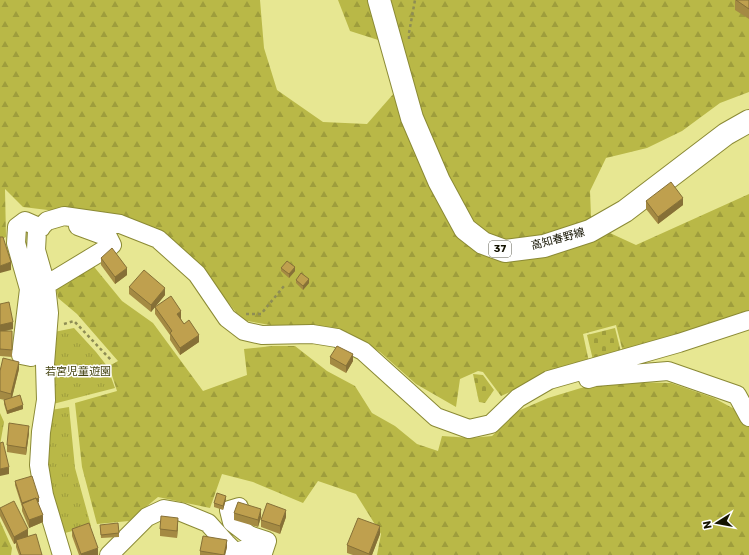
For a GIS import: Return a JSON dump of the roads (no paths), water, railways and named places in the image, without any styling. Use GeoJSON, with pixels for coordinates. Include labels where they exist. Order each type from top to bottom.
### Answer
{"type":"FeatureCollection","features":[{"type":"Feature","properties":{"kind":"main road","name":"高知春野線"},"geometry":{"type":"LineString","coordinates":[[379,0],[412,118],[439,181],[465,229],[483,243],[505,251],[544,246],[590,231],[625,212],[726,134],[749,121]]}},
{"type":"Feature","properties":{"kind":"street"},"geometry":{"type":"LineString","coordinates":[[62,555],[44,495],[39,465],[41,432],[46,400],[45,364],[49,313],[47,288],[36,250],[37,231],[47,223],[64,216],[120,224],[158,239],[197,274],[227,318],[244,331],[262,336],[312,334],[337,338],[363,351],[436,417],[469,429],[491,424],[518,398],[549,380],[679,343],[749,320]]}},
{"type":"Feature","properties":{"kind":"street"},"geometry":{"type":"LineString","coordinates":[[25,221],[77,225],[108,237],[112,245],[47,288],[38,304],[31,356],[21,355],[29,289],[16,243],[17,227],[25,221]]}},
{"type":"Feature","properties":{"kind":"street"},"geometry":{"type":"LineString","coordinates":[[518,398],[595,377],[668,370],[737,396],[749,417]]}},
{"type":"Feature","properties":{"kind":"street"},"geometry":{"type":"LineString","coordinates":[[109,555],[147,517],[164,509],[181,512],[208,523],[237,553],[245,549],[263,553],[267,541],[249,535],[232,522],[229,510],[239,507]]}},
{"type":"Feature","properties":{"kind":"park label","name":"若宮児童遊園"},"geometry":{"type":"Point","coordinates":[78,371]}}]}
